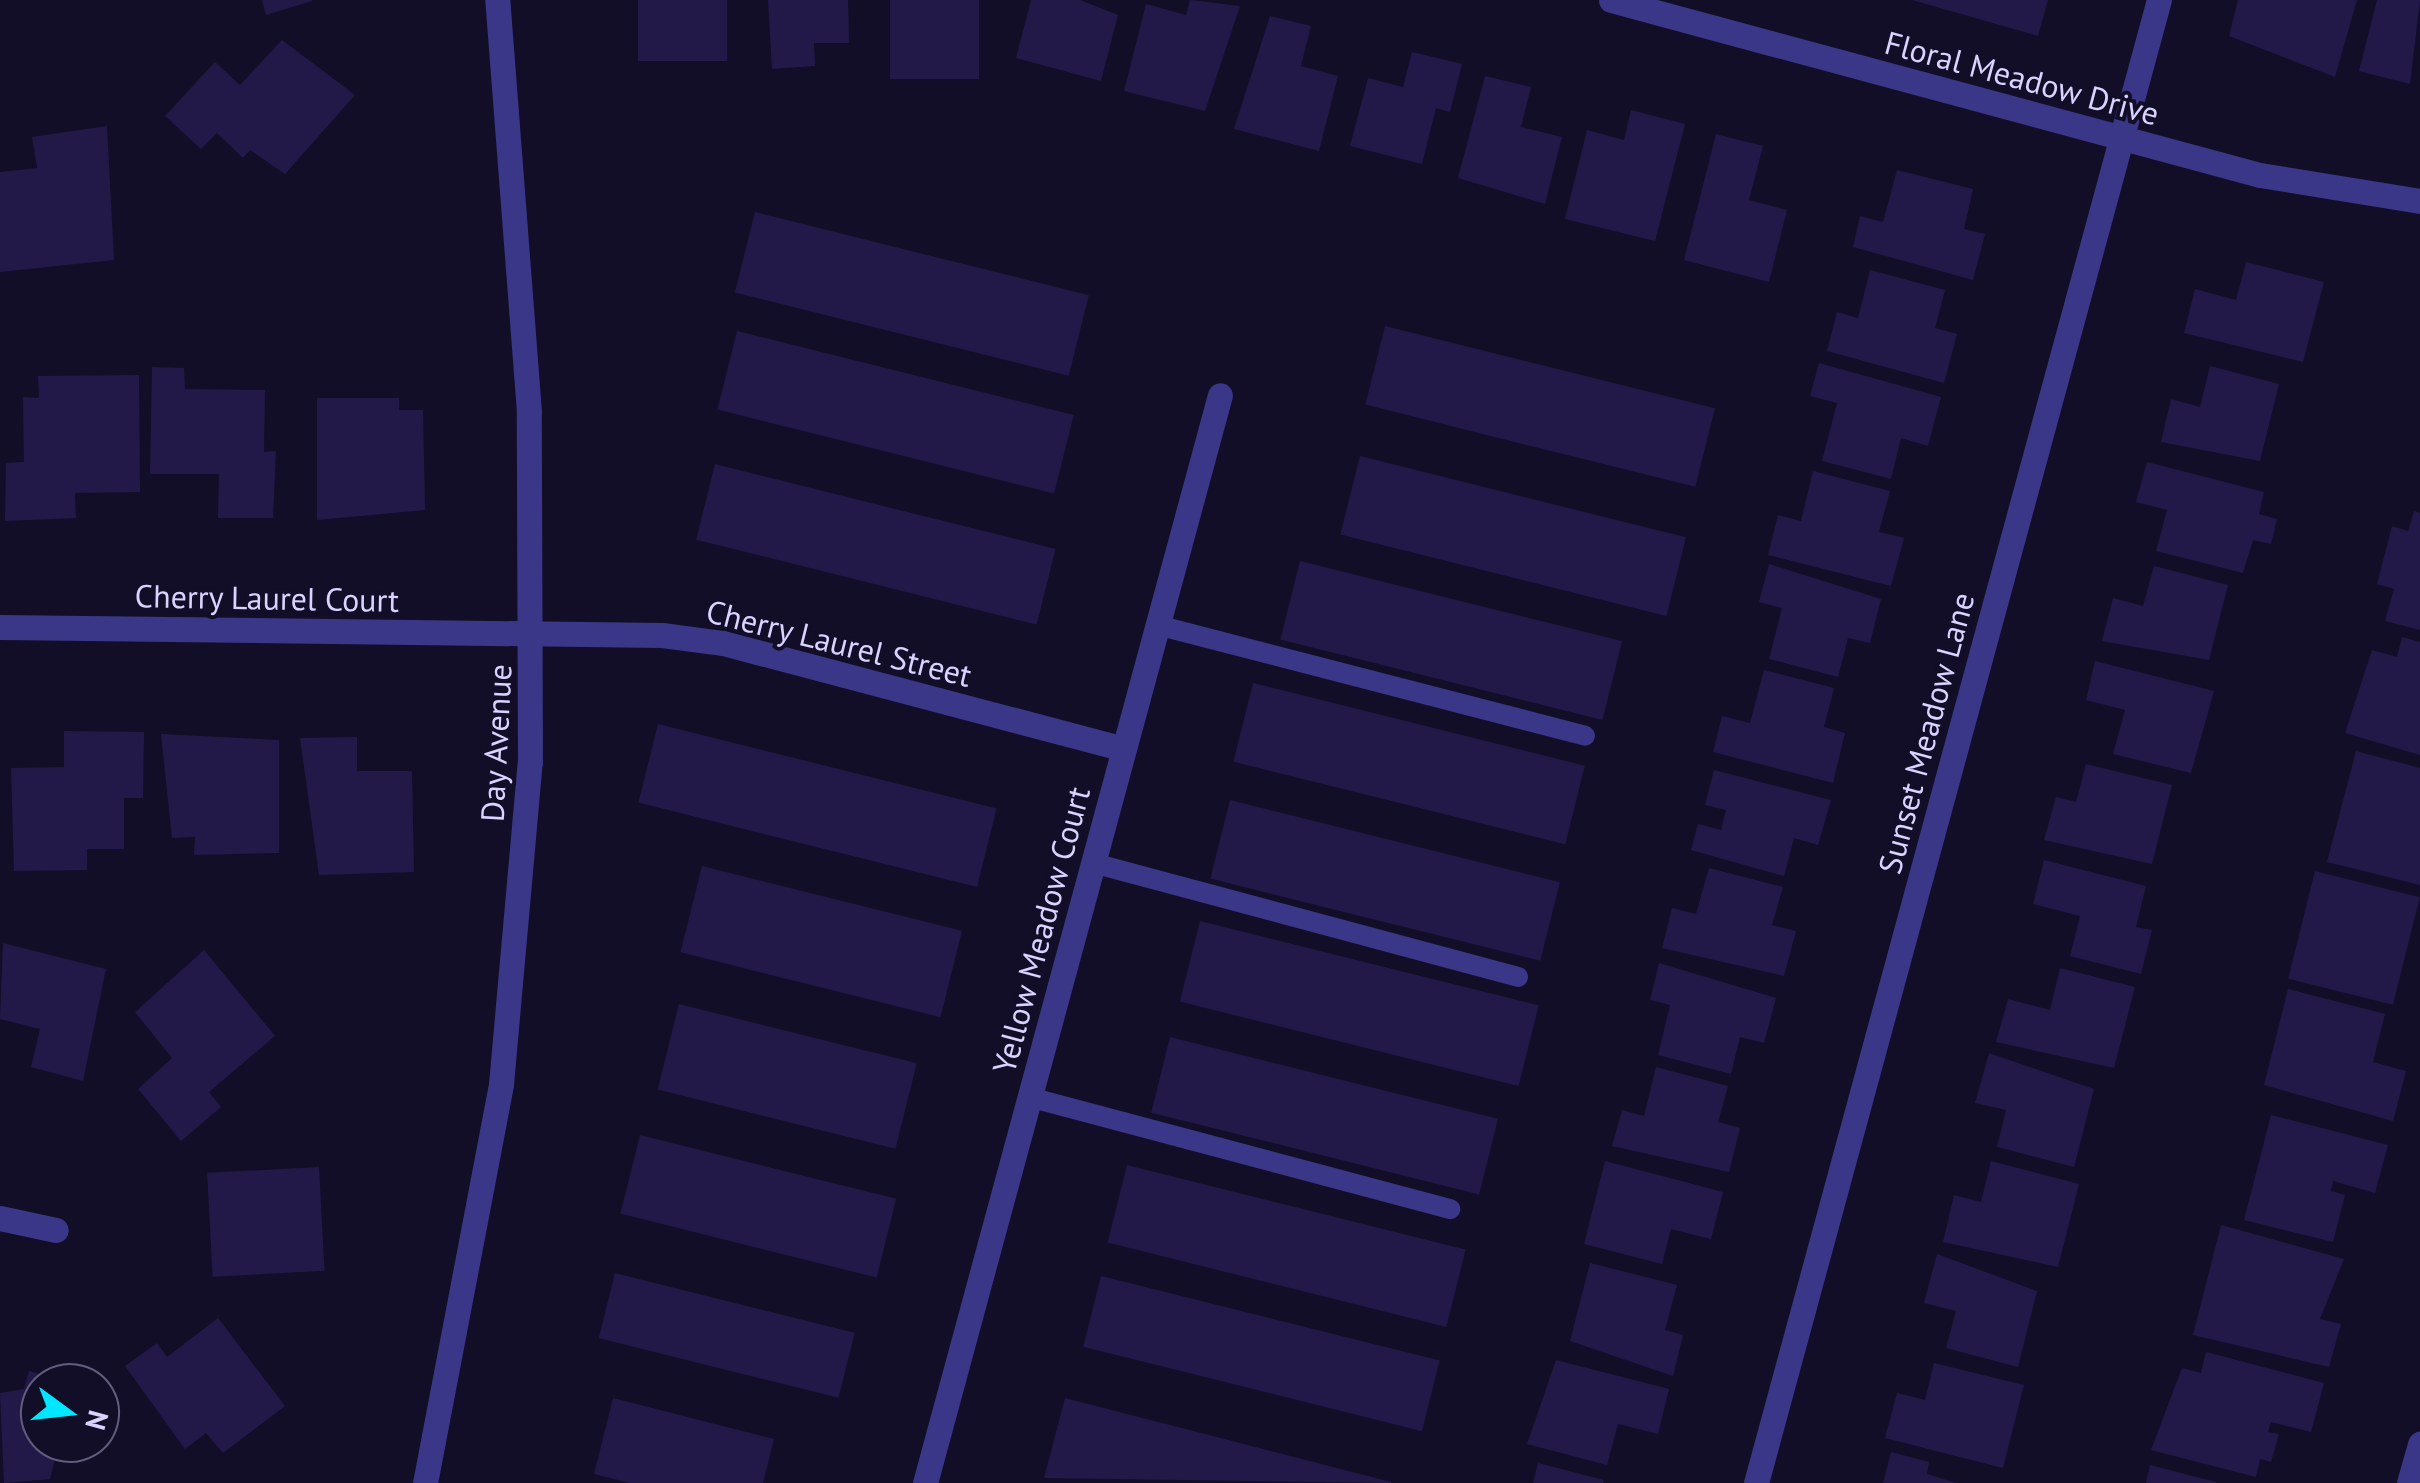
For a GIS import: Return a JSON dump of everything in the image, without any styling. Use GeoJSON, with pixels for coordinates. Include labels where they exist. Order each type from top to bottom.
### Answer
{"type":"FeatureCollection","features":[{"type":"Feature","properties":{"kind":"street","name":"Day Avenue"},"geometry":{"type":"LineString","coordinates":[[425,1483],[500,1084],[534,633],[530,412],[497,0]]}},
{"type":"Feature","properties":{"kind":"street","name":"Floral Meadow Drive"},"geometry":{"type":"LineString","coordinates":[[1611,0],[2260,175],[2420,200]]}},
{"type":"Feature","properties":{"kind":"street","name":"Sunset Meadow Lane"},"geometry":{"type":"LineString","coordinates":[[1756,1483],[2159,0]]}},
{"type":"Feature","properties":{"kind":"street","name":"Yellow Meadow Court"},"geometry":{"type":"LineString","coordinates":[[924,1483],[1220,395]]}},
{"type":"Feature","properties":{"kind":"street","name":"Cherry Laurel Court"},"geometry":{"type":"LineString","coordinates":[[0,627],[534,633]]}},
{"type":"Feature","properties":{"kind":"street","name":"Cherry Laurel Street"},"geometry":{"type":"LineString","coordinates":[[534,633],[723,642],[1123,749]]}},
{"type":"Feature","properties":{"kind":"street"},"geometry":{"type":"LineString","coordinates":[[0,1218],[56,1230]]}},
{"type":"Feature","properties":{"kind":"street"},"geometry":{"type":"LineString","coordinates":[[2410,1483],[2420,1444]]}},
{"type":"Feature","properties":{"kind":"lane"},"geometry":{"type":"LineString","coordinates":[[1157,625],[1585,736]]}},
{"type":"Feature","properties":{"kind":"lane"},"geometry":{"type":"LineString","coordinates":[[1092,864],[1518,977]]}},
{"type":"Feature","properties":{"kind":"lane"},"geometry":{"type":"LineString","coordinates":[[1029,1096],[1450,1210]]}},
{"type":"Feature","properties":{"kind":"building"},"geometry":{"type":"Polygon","coordinates":[[[262,0],[312,0],[312,1],[266,15],[262,0]]]}},
{"type":"Feature","properties":{"kind":"building"},"geometry":{"type":"Polygon","coordinates":[[[638,0],[727,0],[727,61],[638,61],[638,0]]]}},
{"type":"Feature","properties":{"kind":"building"},"geometry":{"type":"Polygon","coordinates":[[[768,0],[848,0],[849,43],[814,43],[815,66],[772,69],[768,0]]]}},
{"type":"Feature","properties":{"kind":"building"},"geometry":{"type":"Polygon","coordinates":[[[890,0],[979,0],[979,79],[890,79],[890,0]]]}},
{"type":"Feature","properties":{"kind":"building"},"geometry":{"type":"Polygon","coordinates":[[[1031,0],[1080,0],[1118,15],[1101,81],[1016,58],[1031,0]]]}},
{"type":"Feature","properties":{"kind":"building"},"geometry":{"type":"Polygon","coordinates":[[[1190,0],[1240,6],[1205,111],[1124,91],[1146,4],[1186,15],[1190,0]]]}},
{"type":"Feature","properties":{"kind":"building"},"geometry":{"type":"Polygon","coordinates":[[[1912,0],[2048,0],[2038,36],[1912,0]]]}},
{"type":"Feature","properties":{"kind":"building"},"geometry":{"type":"Polygon","coordinates":[[[2238,0],[2357,0],[2335,77],[2229,36],[2238,0]]]}},
{"type":"Feature","properties":{"kind":"building"},"geometry":{"type":"Polygon","coordinates":[[[2377,0],[2420,0],[2410,84],[2359,71],[2377,0]]]}},
{"type":"Feature","properties":{"kind":"building"},"geometry":{"type":"Polygon","coordinates":[[[1270,16],[1311,26],[1301,66],[1338,76],[1319,151],[1234,129],[1270,16]]]}},
{"type":"Feature","properties":{"kind":"building"},"geometry":{"type":"Polygon","coordinates":[[[282,40],[355,95],[285,174],[250,150],[243,158],[217,133],[201,149],[165,116],[215,62],[240,85],[282,40]]]}},
{"type":"Feature","properties":{"kind":"building"},"geometry":{"type":"Polygon","coordinates":[[[1412,52],[1462,64],[1450,112],[1436,108],[1422,164],[1350,146],[1368,78],[1403,87],[1412,52]]]}},
{"type":"Feature","properties":{"kind":"building"},"geometry":{"type":"Polygon","coordinates":[[[1485,76],[1531,87],[1521,127],[1562,137],[1545,204],[1458,178],[1485,76]]]}},
{"type":"Feature","properties":{"kind":"building"},"geometry":{"type":"Polygon","coordinates":[[[1631,110],[1685,124],[1655,241],[1565,219],[1587,130],[1624,140],[1631,110]]]}},
{"type":"Feature","properties":{"kind":"building"},"geometry":{"type":"Polygon","coordinates":[[[107,126],[114,260],[0,272],[0,172],[37,168],[32,137],[107,126]]]}},
{"type":"Feature","properties":{"kind":"building"},"geometry":{"type":"Polygon","coordinates":[[[1716,134],[1763,146],[1749,200],[1787,210],[1769,282],[1684,260],[1716,134]]]}},
{"type":"Feature","properties":{"kind":"building"},"geometry":{"type":"Polygon","coordinates":[[[1897,170],[1973,189],[1964,229],[1985,234],[1973,280],[1853,247],[1860,216],[1883,222],[1897,170]]]}},
{"type":"Feature","properties":{"kind":"building"},"geometry":{"type":"Polygon","coordinates":[[[755,212],[1089,295],[1069,376],[735,293],[755,212]]]}},
{"type":"Feature","properties":{"kind":"building"},"geometry":{"type":"Polygon","coordinates":[[[2246,262],[2324,282],[2303,362],[2184,333],[2195,289],[2236,300],[2246,262]]]}},
{"type":"Feature","properties":{"kind":"building"},"geometry":{"type":"Polygon","coordinates":[[[1870,270],[1945,290],[1935,328],[1957,334],[1944,383],[1827,351],[1837,312],[1858,318],[1870,270]]]}},
{"type":"Feature","properties":{"kind":"building"},"geometry":{"type":"Polygon","coordinates":[[[1385,326],[1715,408],[1695,487],[1365,405],[1385,326]]]}},
{"type":"Feature","properties":{"kind":"building"},"geometry":{"type":"Polygon","coordinates":[[[737,331],[1074,415],[1054,494],[717,410],[737,331]]]}},
{"type":"Feature","properties":{"kind":"building"},"geometry":{"type":"Polygon","coordinates":[[[1819,363],[1941,397],[1928,446],[1901,438],[1891,479],[1822,461],[1837,403],[1810,396],[1819,363]]]}},
{"type":"Feature","properties":{"kind":"building"},"geometry":{"type":"Polygon","coordinates":[[[2210,366],[2279,384],[2260,461],[2161,442],[2171,399],[2200,407],[2210,366]]]}},
{"type":"Feature","properties":{"kind":"building"},"geometry":{"type":"Polygon","coordinates":[[[152,367],[184,368],[185,389],[265,390],[264,452],[276,451],[273,518],[218,518],[219,474],[150,474],[152,367]]]}},
{"type":"Feature","properties":{"kind":"building"},"geometry":{"type":"Polygon","coordinates":[[[139,375],[140,492],[75,493],[76,518],[5,521],[6,463],[24,462],[23,397],[39,398],[38,376],[139,375]]]}},
{"type":"Feature","properties":{"kind":"building"},"geometry":{"type":"Polygon","coordinates":[[[317,398],[399,398],[399,410],[423,410],[425,510],[317,520],[317,398]]]}},
{"type":"Feature","properties":{"kind":"building"},"geometry":{"type":"Polygon","coordinates":[[[1360,456],[1686,537],[1666,616],[1340,535],[1360,456]]]}},
{"type":"Feature","properties":{"kind":"building"},"geometry":{"type":"Polygon","coordinates":[[[2147,462],[2264,492],[2259,514],[2277,519],[2271,544],[2253,540],[2243,573],[2156,551],[2167,510],[2136,502],[2147,462]]]}},
{"type":"Feature","properties":{"kind":"building"},"geometry":{"type":"Polygon","coordinates":[[[715,464],[1056,549],[1037,625],[696,540],[715,464]]]}},
{"type":"Feature","properties":{"kind":"building"},"geometry":{"type":"Polygon","coordinates":[[[1813,471],[1890,491],[1879,532],[1904,538],[1891,586],[1768,555],[1778,515],[1801,521],[1813,471]]]}},
{"type":"Feature","properties":{"kind":"building"},"geometry":{"type":"Polygon","coordinates":[[[2414,511],[2420,513],[2420,630],[2385,621],[2394,589],[2377,584],[2392,526],[2408,531],[2414,511]]]}},
{"type":"Feature","properties":{"kind":"building"},"geometry":{"type":"Polygon","coordinates":[[[1300,561],[1622,641],[1603,720],[1280,640],[1300,561]]]}},
{"type":"Feature","properties":{"kind":"building"},"geometry":{"type":"Polygon","coordinates":[[[1769,564],[1881,599],[1870,643],[1848,638],[1838,677],[1769,659],[1782,608],[1759,602],[1769,564]]]}},
{"type":"Feature","properties":{"kind":"building"},"geometry":{"type":"Polygon","coordinates":[[[2154,566],[2228,585],[2209,660],[2102,641],[2113,598],[2143,606],[2154,566]]]}},
{"type":"Feature","properties":{"kind":"building"},"geometry":{"type":"Polygon","coordinates":[[[2402,637],[2420,642],[2420,755],[2345,733],[2372,650],[2397,657],[2402,637]]]}},
{"type":"Feature","properties":{"kind":"building"},"geometry":{"type":"Polygon","coordinates":[[[2095,661],[2214,691],[2191,773],[2113,754],[2125,710],[2086,700],[2095,661]]]}},
{"type":"Feature","properties":{"kind":"building"},"geometry":{"type":"Polygon","coordinates":[[[1764,670],[1834,688],[1824,727],[1845,733],[1833,783],[1713,752],[1722,716],[1750,723],[1764,670]]]}},
{"type":"Feature","properties":{"kind":"building"},"geometry":{"type":"Polygon","coordinates":[[[1253,683],[1585,766],[1565,844],[1233,762],[1253,683]]]}},
{"type":"Feature","properties":{"kind":"building"},"geometry":{"type":"Polygon","coordinates":[[[658,724],[997,808],[977,887],[638,803],[658,724]]]}},
{"type":"Feature","properties":{"kind":"building"},"geometry":{"type":"Polygon","coordinates":[[[64,731],[144,732],[143,798],[124,798],[124,849],[87,849],[87,870],[14,871],[11,768],[64,767],[64,731]]]}},
{"type":"Feature","properties":{"kind":"building"},"geometry":{"type":"Polygon","coordinates":[[[161,734],[279,740],[279,853],[194,855],[195,837],[172,838],[161,734]]]}},
{"type":"Feature","properties":{"kind":"building"},"geometry":{"type":"Polygon","coordinates":[[[357,737],[357,771],[412,771],[414,872],[319,875],[300,738],[357,737]]]}},
{"type":"Feature","properties":{"kind":"building"},"geometry":{"type":"Polygon","coordinates":[[[2356,751],[2420,768],[2420,885],[2327,862],[2356,751]]]}},
{"type":"Feature","properties":{"kind":"building"},"geometry":{"type":"Polygon","coordinates":[[[2086,764],[2172,785],[2152,864],[2044,840],[2056,797],[2076,802],[2086,764]]]}},
{"type":"Feature","properties":{"kind":"building"},"geometry":{"type":"Polygon","coordinates":[[[1714,770],[1831,800],[1818,845],[1794,838],[1784,876],[1691,850],[1698,824],[1721,830],[1726,810],[1705,805],[1714,770]]]}},
{"type":"Feature","properties":{"kind":"building"},"geometry":{"type":"Polygon","coordinates":[[[1230,800],[1560,882],[1540,961],[1210,879],[1230,800]]]}},
{"type":"Feature","properties":{"kind":"building"},"geometry":{"type":"Polygon","coordinates":[[[2044,860],[2146,886],[2136,927],[2152,930],[2141,974],[2070,956],[2080,916],[2033,904],[2044,860]]]}},
{"type":"Feature","properties":{"kind":"building"},"geometry":{"type":"Polygon","coordinates":[[[702,866],[962,931],[941,1017],[680,952],[702,866]]]}},
{"type":"Feature","properties":{"kind":"building"},"geometry":{"type":"Polygon","coordinates":[[[1709,868],[1783,887],[1772,925],[1796,931],[1784,976],[1662,948],[1672,908],[1696,914],[1709,868]]]}},
{"type":"Feature","properties":{"kind":"building"},"geometry":{"type":"Polygon","coordinates":[[[2315,871],[2420,897],[2393,1005],[2288,979],[2315,871]]]}},
{"type":"Feature","properties":{"kind":"building"},"geometry":{"type":"Polygon","coordinates":[[[1200,921],[1539,1005],[1519,1086],[1180,1002],[1200,921]]]}},
{"type":"Feature","properties":{"kind":"building"},"geometry":{"type":"Polygon","coordinates":[[[3,943],[106,969],[83,1081],[31,1067],[40,1029],[0,1019],[3,943]]]}},
{"type":"Feature","properties":{"kind":"building"},"geometry":{"type":"Polygon","coordinates":[[[204,950],[275,1036],[209,1092],[221,1107],[181,1141],[138,1089],[172,1058],[135,1012],[204,950]]]}},
{"type":"Feature","properties":{"kind":"building"},"geometry":{"type":"Polygon","coordinates":[[[1659,963],[1776,998],[1764,1043],[1740,1037],[1731,1074],[1658,1055],[1670,1005],[1650,1000],[1659,963]]]}},
{"type":"Feature","properties":{"kind":"building"},"geometry":{"type":"Polygon","coordinates":[[[2060,968],[2135,987],[2114,1068],[1996,1042],[2008,999],[2050,1010],[2060,968]]]}},
{"type":"Feature","properties":{"kind":"building"},"geometry":{"type":"Polygon","coordinates":[[[2288,989],[2385,1014],[2373,1062],[2406,1071],[2393,1121],[2264,1085],[2288,989]]]}},
{"type":"Feature","properties":{"kind":"building"},"geometry":{"type":"Polygon","coordinates":[[[679,1004],[917,1063],[895,1149],[658,1089],[679,1004]]]}},
{"type":"Feature","properties":{"kind":"building"},"geometry":{"type":"Polygon","coordinates":[[[1170,1037],[1498,1119],[1479,1194],[1151,1113],[1170,1037]]]}},
{"type":"Feature","properties":{"kind":"building"},"geometry":{"type":"Polygon","coordinates":[[[1989,1053],[2094,1089],[2074,1167],[1997,1147],[2006,1110],[1975,1103],[1989,1053]]]}},
{"type":"Feature","properties":{"kind":"building"},"geometry":{"type":"Polygon","coordinates":[[[1656,1067],[1728,1086],[1718,1122],[1740,1128],[1729,1172],[1612,1146],[1622,1110],[1644,1116],[1656,1067]]]}},
{"type":"Feature","properties":{"kind":"building"},"geometry":{"type":"Polygon","coordinates":[[[2271,1115],[2388,1145],[2375,1193],[2333,1181],[2331,1191],[2345,1195],[2333,1242],[2244,1220],[2271,1115]]]}},
{"type":"Feature","properties":{"kind":"building"},"geometry":{"type":"Polygon","coordinates":[[[640,1135],[896,1199],[877,1277],[620,1214],[640,1135]]]}},
{"type":"Feature","properties":{"kind":"building"},"geometry":{"type":"Polygon","coordinates":[[[1605,1161],[1723,1192],[1711,1239],[1671,1229],[1662,1264],[1584,1244],[1605,1161]]]}},
{"type":"Feature","properties":{"kind":"building"},"geometry":{"type":"Polygon","coordinates":[[[1991,1161],[2079,1184],[2058,1267],[1943,1242],[1954,1195],[1981,1202],[1991,1161]]]}},
{"type":"Feature","properties":{"kind":"building"},"geometry":{"type":"Polygon","coordinates":[[[1127,1165],[1466,1249],[1446,1327],[1108,1243],[1127,1165]]]}},
{"type":"Feature","properties":{"kind":"building"},"geometry":{"type":"Polygon","coordinates":[[[319,1167],[324,1271],[213,1277],[207,1173],[319,1167]]]}},
{"type":"Feature","properties":{"kind":"building"},"geometry":{"type":"Polygon","coordinates":[[[2221,1225],[2344,1259],[2320,1319],[2341,1324],[2329,1367],[2193,1335],[2221,1225]]]}},
{"type":"Feature","properties":{"kind":"building"},"geometry":{"type":"Polygon","coordinates":[[[1937,1254],[2037,1291],[2018,1367],[1946,1348],[1956,1311],[1924,1303],[1937,1254]]]}},
{"type":"Feature","properties":{"kind":"building"},"geometry":{"type":"Polygon","coordinates":[[[1590,1263],[1677,1285],[1665,1330],[1683,1335],[1673,1376],[1570,1341],[1590,1263]]]}},
{"type":"Feature","properties":{"kind":"building"},"geometry":{"type":"Polygon","coordinates":[[[615,1273],[855,1333],[838,1398],[599,1338],[615,1273]]]}},
{"type":"Feature","properties":{"kind":"building"},"geometry":{"type":"Polygon","coordinates":[[[1101,1276],[1440,1360],[1422,1431],[1083,1347],[1101,1276]]]}},
{"type":"Feature","properties":{"kind":"building"},"geometry":{"type":"Polygon","coordinates":[[[218,1318],[285,1406],[223,1453],[206,1433],[185,1449],[125,1366],[157,1343],[167,1357],[218,1318]]]}},
{"type":"Feature","properties":{"kind":"building"},"geometry":{"type":"Polygon","coordinates":[[[2206,1352],[2324,1383],[2311,1432],[2271,1422],[2268,1432],[2279,1434],[2271,1462],[2260,1459],[2256,1477],[2151,1450],[2182,1368],[2201,1373],[2206,1352]]]}},
{"type":"Feature","properties":{"kind":"building"},"geometry":{"type":"Polygon","coordinates":[[[1556,1360],[1669,1389],[1658,1434],[1618,1424],[1607,1465],[1527,1444],[1556,1360]]]}},
{"type":"Feature","properties":{"kind":"building"},"geometry":{"type":"Polygon","coordinates":[[[1934,1363],[2024,1385],[2003,1468],[1885,1438],[1897,1393],[1925,1400],[1934,1363]]]}},
{"type":"Feature","properties":{"kind":"building"},"geometry":{"type":"Polygon","coordinates":[[[20,1390],[20,1463],[54,1463],[50,1479],[4,1483],[0,1393],[20,1390]]]}},
{"type":"Feature","properties":{"kind":"building"},"geometry":{"type":"Polygon","coordinates":[[[613,1398],[774,1439],[763,1483],[630,1483],[594,1474],[613,1398]]]}},
{"type":"Feature","properties":{"kind":"building"},"geometry":{"type":"Polygon","coordinates":[[[1065,1398],[1391,1482],[1391,1483],[1044,1478],[1065,1398]]]}},
{"type":"Feature","properties":{"kind":"building"},"geometry":{"type":"Polygon","coordinates":[[[1891,1452],[1929,1462],[1927,1474],[1956,1483],[1883,1483],[1891,1452]]]}},
{"type":"Feature","properties":{"kind":"building"},"geometry":{"type":"Polygon","coordinates":[[[1538,1463],[1604,1480],[1533,1483],[1538,1463]]]}},
{"type":"Feature","properties":{"kind":"building"},"geometry":{"type":"Polygon","coordinates":[[[2150,1465],[2216,1482],[2216,1483],[2146,1483],[2150,1465]]]}}]}
